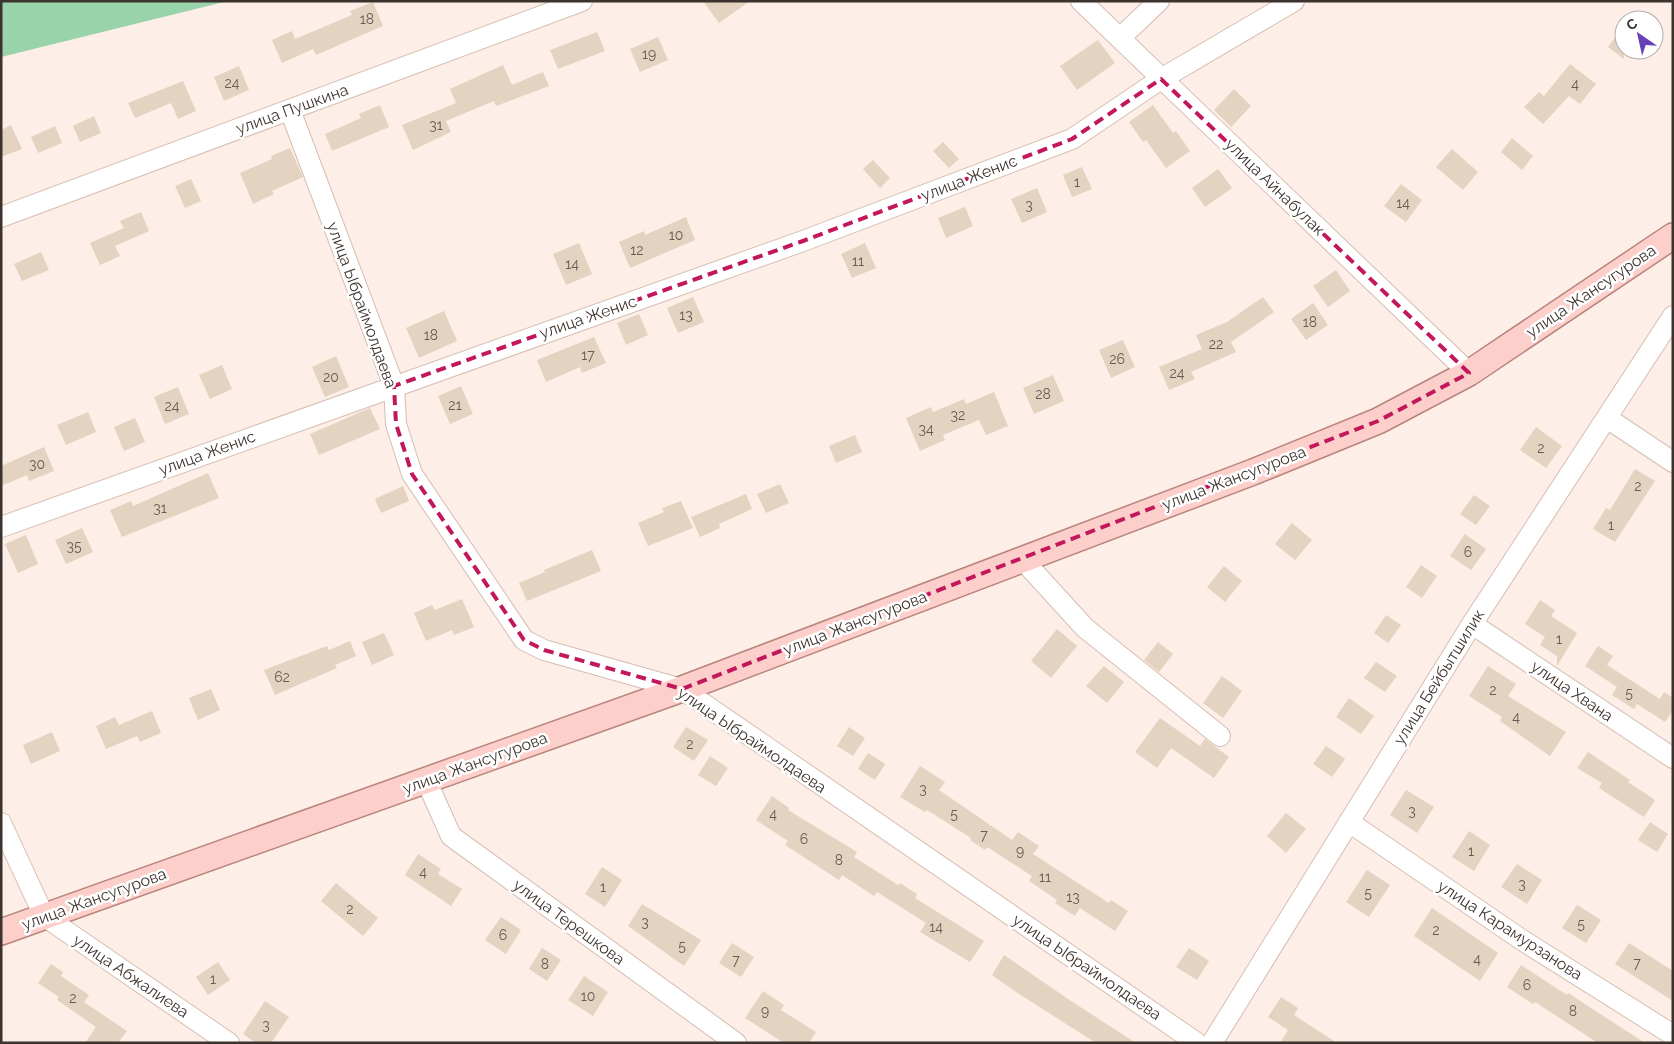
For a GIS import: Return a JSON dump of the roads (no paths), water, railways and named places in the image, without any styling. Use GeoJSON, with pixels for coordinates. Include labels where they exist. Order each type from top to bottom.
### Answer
{"type":"FeatureCollection","features":[{"type":"Feature","properties":{"kind":"main road","name":"улица Жансугурова"},"geometry":{"type":"LineString","coordinates":[[1,932],[682,689],[1378,421],[1469,373],[1673,236]]}},
{"type":"Feature","properties":{"kind":"street","name":"улица Пушкина"},"geometry":{"type":"LineString","coordinates":[[1,217],[582,1]]}},
{"type":"Feature","properties":{"kind":"street","name":"улица Айнабулак"},"geometry":{"type":"LineString","coordinates":[[1081,1],[1469,373]]}},
{"type":"Feature","properties":{"kind":"street"},"geometry":{"type":"LineString","coordinates":[[1120,38],[1159,1]]}},
{"type":"Feature","properties":{"kind":"street","name":"улица Женис"},"geometry":{"type":"LineString","coordinates":[[1,527],[802,242],[1072,139],[1161,79],[1294,1]]}},
{"type":"Feature","properties":{"kind":"street","name":"улица Ыбраймолдаева"},"geometry":{"type":"LineString","coordinates":[[290,110],[394,386],[396,424],[412,474],[524,640],[544,650],[682,689],[1196,1043]]}},
{"type":"Feature","properties":{"kind":"street","name":"улица Бейбытшилик"},"geometry":{"type":"LineString","coordinates":[[1212,1043],[1472,624],[1672,318]]}},
{"type":"Feature","properties":{"kind":"street"},"geometry":{"type":"LineString","coordinates":[[1607,418],[1673,462]]}},
{"type":"Feature","properties":{"kind":"street"},"geometry":{"type":"LineString","coordinates":[[1022,559],[1085,628],[1220,736]]}},
{"type":"Feature","properties":{"kind":"street","name":"улица Хвана"},"geometry":{"type":"LineString","coordinates":[[1472,624],[1673,758]]}},
{"type":"Feature","properties":{"kind":"street","name":"улица Терешкова"},"geometry":{"type":"LineString","coordinates":[[426,780],[450,836],[736,1043]]}},
{"type":"Feature","properties":{"kind":"street","name":"улица Карамурзанова"},"geometry":{"type":"LineString","coordinates":[[1349,822],[1522,940],[1673,1035]]}},
{"type":"Feature","properties":{"kind":"street"},"geometry":{"type":"LineString","coordinates":[[1,824],[44,916]]}},
{"type":"Feature","properties":{"kind":"street","name":"улица Абжалиева"},"geometry":{"type":"LineString","coordinates":[[44,916],[228,1043]]}}]}
